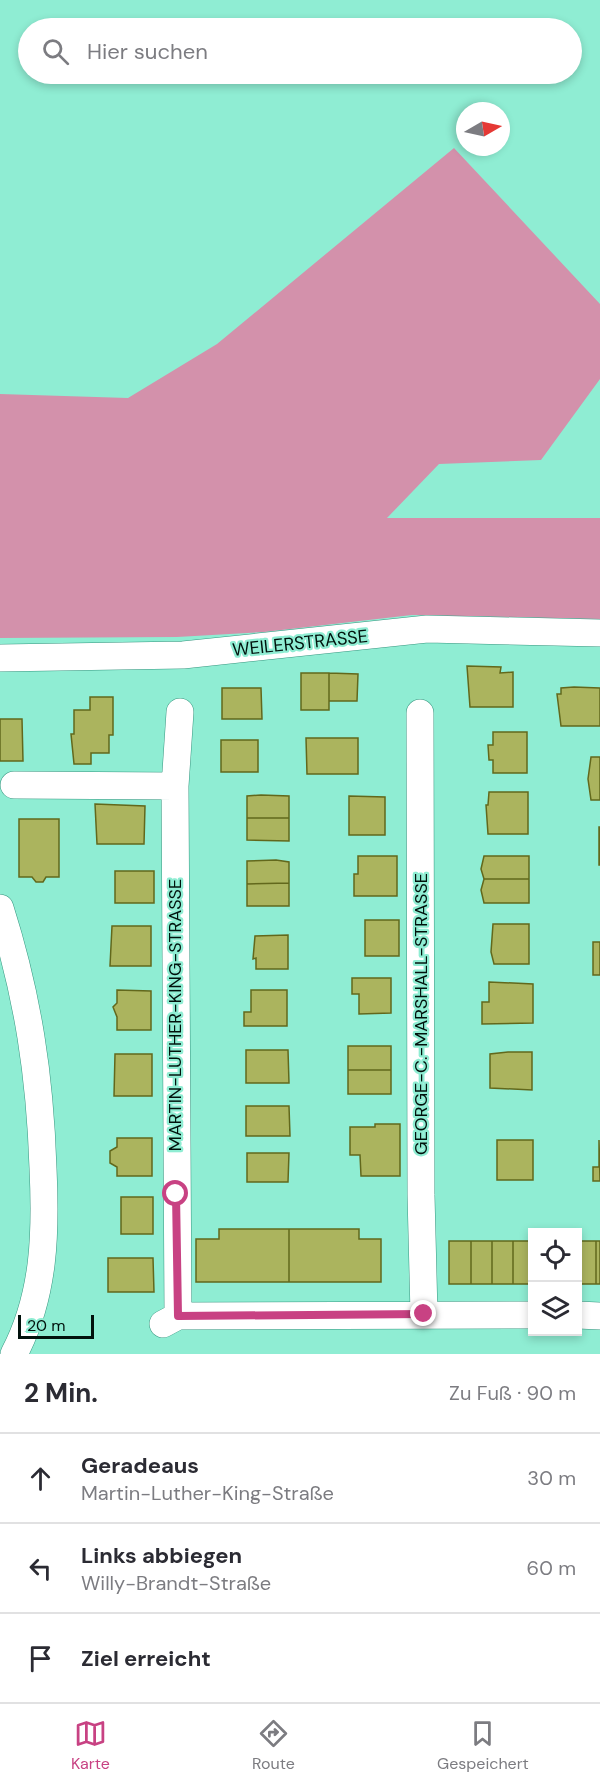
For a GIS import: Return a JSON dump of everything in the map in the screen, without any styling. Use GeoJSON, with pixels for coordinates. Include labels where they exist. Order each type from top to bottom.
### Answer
{"type":"FeatureCollection","features":[{"type":"Feature","properties":{"kind":"street","name":"WEILERSTRASSE"},"geometry":{"type":"LineString","coordinates":[[0,658],[183,655],[427,629],[600,633]]}},
{"type":"Feature","properties":{"kind":"street","name":"MARTIN-LUTHER-KING-STRASSE"},"geometry":{"type":"LineString","coordinates":[[180,712],[174,786],[170,1320],[424,1314]]}},
{"type":"Feature","properties":{"kind":"street","name":"GEORGE-C.-MARSHALL-STRASSE"},"geometry":{"type":"LineString","coordinates":[[420,713],[421,1183],[424,1314]]}},
{"type":"Feature","properties":{"kind":"street"},"geometry":{"type":"LineString","coordinates":[[14,785],[174,786]]}},
{"type":"Feature","properties":{"kind":"street"},"geometry":{"type":"LineString","coordinates":[[0,908],[19,967],[31,1025],[42,1114],[46,1218],[43,1263],[33,1307],[26,1333],[14,1354]]}},
{"type":"Feature","properties":{"kind":"street"},"geometry":{"type":"LineString","coordinates":[[424,1314],[528,1315]]}},
{"type":"Feature","properties":{"kind":"street"},"geometry":{"type":"LineString","coordinates":[[582,1316],[600,1316]]}},
{"type":"Feature","properties":{"kind":"shaded area"},"geometry":{"type":"Polygon","coordinates":[[[454,148],[456,156],[461,156],[600,304],[600,379],[541,460],[439,464],[387,518],[600,518],[600,619],[412,615],[264,632],[177,637],[0,638],[0,394],[128,398],[217,344],[454,148]]]}},
{"type":"Feature","properties":{"kind":"building"},"geometry":{"type":"Polygon","coordinates":[[[467,666],[501,667],[500,673],[513,672],[513,707],[470,707],[467,666]]]}},
{"type":"Feature","properties":{"kind":"building"},"geometry":{"type":"Polygon","coordinates":[[[301,673],[329,673],[329,710],[301,710],[301,673]]]}},
{"type":"Feature","properties":{"kind":"building"},"geometry":{"type":"Polygon","coordinates":[[[329,673],[358,674],[357,701],[329,701],[329,673]]]}},
{"type":"Feature","properties":{"kind":"building"},"geometry":{"type":"Polygon","coordinates":[[[222,688],[261,688],[262,719],[222,719],[222,688]]]}},
{"type":"Feature","properties":{"kind":"building"},"geometry":{"type":"Polygon","coordinates":[[[561,688],[600,688],[600,726],[561,726],[557,694],[561,694],[561,688]]]}},
{"type":"Feature","properties":{"kind":"building"},"geometry":{"type":"Polygon","coordinates":[[[90,697],[113,697],[113,735],[109,735],[109,753],[91,753],[91,764],[74,764],[71,734],[74,734],[74,710],[90,710],[90,697]]]}},
{"type":"Feature","properties":{"kind":"building"},"geometry":{"type":"Polygon","coordinates":[[[0,719],[22,719],[23,761],[0,761],[0,719]]]}},
{"type":"Feature","properties":{"kind":"building"},"geometry":{"type":"Polygon","coordinates":[[[493,732],[527,732],[527,773],[493,773],[493,760],[489,760],[488,745],[493,745],[493,732]]]}},
{"type":"Feature","properties":{"kind":"building"},"geometry":{"type":"Polygon","coordinates":[[[306,738],[358,738],[358,774],[307,774],[306,738]]]}},
{"type":"Feature","properties":{"kind":"building"},"geometry":{"type":"Polygon","coordinates":[[[221,740],[258,740],[258,772],[221,772],[221,740]]]}},
{"type":"Feature","properties":{"kind":"building"},"geometry":{"type":"Polygon","coordinates":[[[591,757],[600,757],[600,800],[591,800],[588,779],[591,757]]]}},
{"type":"Feature","properties":{"kind":"building"},"geometry":{"type":"Polygon","coordinates":[[[489,792],[528,792],[528,834],[488,834],[486,805],[488,805],[489,792]]]}},
{"type":"Feature","properties":{"kind":"building"},"geometry":{"type":"Polygon","coordinates":[[[247,796],[289,796],[289,818],[247,818],[247,796]]]}},
{"type":"Feature","properties":{"kind":"building"},"geometry":{"type":"Polygon","coordinates":[[[349,796],[385,797],[385,835],[349,835],[349,796]]]}},
{"type":"Feature","properties":{"kind":"building"},"geometry":{"type":"Polygon","coordinates":[[[95,804],[145,806],[144,844],[97,844],[95,804]]]}},
{"type":"Feature","properties":{"kind":"building"},"geometry":{"type":"Polygon","coordinates":[[[247,818],[289,818],[289,841],[247,840],[247,818]]]}},
{"type":"Feature","properties":{"kind":"building"},"geometry":{"type":"Polygon","coordinates":[[[19,819],[59,819],[59,877],[46,877],[43,882],[36,882],[32,877],[19,877],[19,819]]]}},
{"type":"Feature","properties":{"kind":"building"},"geometry":{"type":"Polygon","coordinates":[[[600,827],[600,865],[599,865],[600,827]]]}},
{"type":"Feature","properties":{"kind":"building"},"geometry":{"type":"Polygon","coordinates":[[[358,856],[397,856],[397,896],[354,896],[354,874],[358,874],[358,856]]]}},
{"type":"Feature","properties":{"kind":"building"},"geometry":{"type":"Polygon","coordinates":[[[484,856],[529,856],[529,879],[484,879],[481,869],[484,856]]]}},
{"type":"Feature","properties":{"kind":"building"},"geometry":{"type":"Polygon","coordinates":[[[247,861],[289,862],[289,883],[247,884],[247,861]]]}},
{"type":"Feature","properties":{"kind":"building"},"geometry":{"type":"Polygon","coordinates":[[[115,871],[154,871],[154,903],[115,903],[115,871]]]}},
{"type":"Feature","properties":{"kind":"building"},"geometry":{"type":"Polygon","coordinates":[[[484,879],[529,879],[529,903],[484,903],[481,890],[484,879]]]}},
{"type":"Feature","properties":{"kind":"building"},"geometry":{"type":"Polygon","coordinates":[[[289,883],[289,906],[247,906],[247,884],[289,883]]]}},
{"type":"Feature","properties":{"kind":"building"},"geometry":{"type":"Polygon","coordinates":[[[365,920],[399,920],[399,956],[365,956],[365,920]]]}},
{"type":"Feature","properties":{"kind":"building"},"geometry":{"type":"Polygon","coordinates":[[[493,924],[529,924],[529,964],[494,964],[491,952],[493,924]]]}},
{"type":"Feature","properties":{"kind":"building"},"geometry":{"type":"Polygon","coordinates":[[[112,926],[151,926],[151,966],[110,966],[112,926]]]}},
{"type":"Feature","properties":{"kind":"building"},"geometry":{"type":"Polygon","coordinates":[[[288,935],[288,969],[256,969],[256,958],[253,959],[255,936],[288,935]]]}},
{"type":"Feature","properties":{"kind":"building"},"geometry":{"type":"Polygon","coordinates":[[[593,942],[600,942],[600,975],[593,975],[593,942]]]}},
{"type":"Feature","properties":{"kind":"building"},"geometry":{"type":"Polygon","coordinates":[[[352,978],[391,978],[391,1013],[359,1014],[359,994],[352,994],[352,978]]]}},
{"type":"Feature","properties":{"kind":"building"},"geometry":{"type":"Polygon","coordinates":[[[489,982],[533,984],[533,1023],[482,1024],[482,1002],[489,1002],[489,982]]]}},
{"type":"Feature","properties":{"kind":"building"},"geometry":{"type":"Polygon","coordinates":[[[117,990],[151,991],[151,1030],[117,1030],[117,1017],[113,1007],[117,1003],[117,990]]]}},
{"type":"Feature","properties":{"kind":"building"},"geometry":{"type":"Polygon","coordinates":[[[251,990],[287,990],[287,1026],[244,1026],[244,1012],[251,1012],[251,990]]]}},
{"type":"Feature","properties":{"kind":"building"},"geometry":{"type":"Polygon","coordinates":[[[348,1046],[391,1046],[391,1070],[348,1070],[348,1046]]]}},
{"type":"Feature","properties":{"kind":"building"},"geometry":{"type":"Polygon","coordinates":[[[246,1050],[288,1050],[289,1083],[246,1083],[246,1050]]]}},
{"type":"Feature","properties":{"kind":"building"},"geometry":{"type":"Polygon","coordinates":[[[532,1052],[532,1090],[490,1088],[490,1054],[532,1052]]]}},
{"type":"Feature","properties":{"kind":"building"},"geometry":{"type":"Polygon","coordinates":[[[115,1054],[152,1054],[152,1096],[114,1096],[115,1054]]]}},
{"type":"Feature","properties":{"kind":"building"},"geometry":{"type":"Polygon","coordinates":[[[348,1070],[391,1070],[391,1094],[348,1094],[348,1070]]]}},
{"type":"Feature","properties":{"kind":"building"},"geometry":{"type":"Polygon","coordinates":[[[246,1106],[289,1106],[290,1136],[246,1136],[246,1106]]]}},
{"type":"Feature","properties":{"kind":"building"},"geometry":{"type":"Polygon","coordinates":[[[375,1124],[400,1124],[400,1176],[361,1176],[360,1155],[350,1155],[350,1127],[375,1127],[375,1124]]]}},
{"type":"Feature","properties":{"kind":"building"},"geometry":{"type":"Polygon","coordinates":[[[117,1138],[152,1138],[152,1176],[117,1176],[117,1167],[110,1163],[110,1151],[117,1147],[117,1138]]]}},
{"type":"Feature","properties":{"kind":"building"},"geometry":{"type":"Polygon","coordinates":[[[497,1140],[533,1140],[533,1180],[497,1180],[497,1140]]]}},
{"type":"Feature","properties":{"kind":"building"},"geometry":{"type":"Polygon","coordinates":[[[599,1140],[600,1181],[593,1181],[593,1167],[599,1167],[599,1140]]]}},
{"type":"Feature","properties":{"kind":"building"},"geometry":{"type":"Polygon","coordinates":[[[247,1153],[289,1153],[288,1182],[247,1182],[247,1153]]]}},
{"type":"Feature","properties":{"kind":"building"},"geometry":{"type":"Polygon","coordinates":[[[121,1197],[153,1197],[153,1234],[121,1234],[121,1197]]]}},
{"type":"Feature","properties":{"kind":"building"},"geometry":{"type":"Polygon","coordinates":[[[219,1229],[289,1229],[289,1282],[196,1282],[196,1239],[219,1239],[219,1229]]]}},
{"type":"Feature","properties":{"kind":"building"},"geometry":{"type":"Polygon","coordinates":[[[289,1229],[359,1229],[359,1239],[381,1239],[381,1282],[289,1282],[289,1229]]]}},
{"type":"Feature","properties":{"kind":"building"},"geometry":{"type":"Polygon","coordinates":[[[449,1241],[471,1241],[471,1284],[449,1284],[449,1241]]]}},
{"type":"Feature","properties":{"kind":"building"},"geometry":{"type":"Polygon","coordinates":[[[471,1241],[492,1241],[492,1284],[471,1284],[471,1241]]]}},
{"type":"Feature","properties":{"kind":"building"},"geometry":{"type":"Polygon","coordinates":[[[492,1241],[513,1241],[513,1284],[492,1284],[492,1241]]]}},
{"type":"Feature","properties":{"kind":"building"},"geometry":{"type":"Polygon","coordinates":[[[513,1241],[528,1241],[528,1284],[513,1284],[513,1241]]]}},
{"type":"Feature","properties":{"kind":"building"},"geometry":{"type":"Polygon","coordinates":[[[582,1241],[596,1241],[596,1284],[582,1284],[582,1241]]]}},
{"type":"Feature","properties":{"kind":"building"},"geometry":{"type":"Polygon","coordinates":[[[596,1241],[600,1241],[600,1284],[596,1284],[596,1241]]]}},
{"type":"Feature","properties":{"kind":"building"},"geometry":{"type":"Polygon","coordinates":[[[108,1258],[153,1258],[154,1292],[108,1292],[108,1258]]]}},
{"type":"Feature","properties":{"kind":"route"},"geometry":{"type":"LineString","coordinates":[[176,1194],[178,1316],[424,1314]]}}]}
